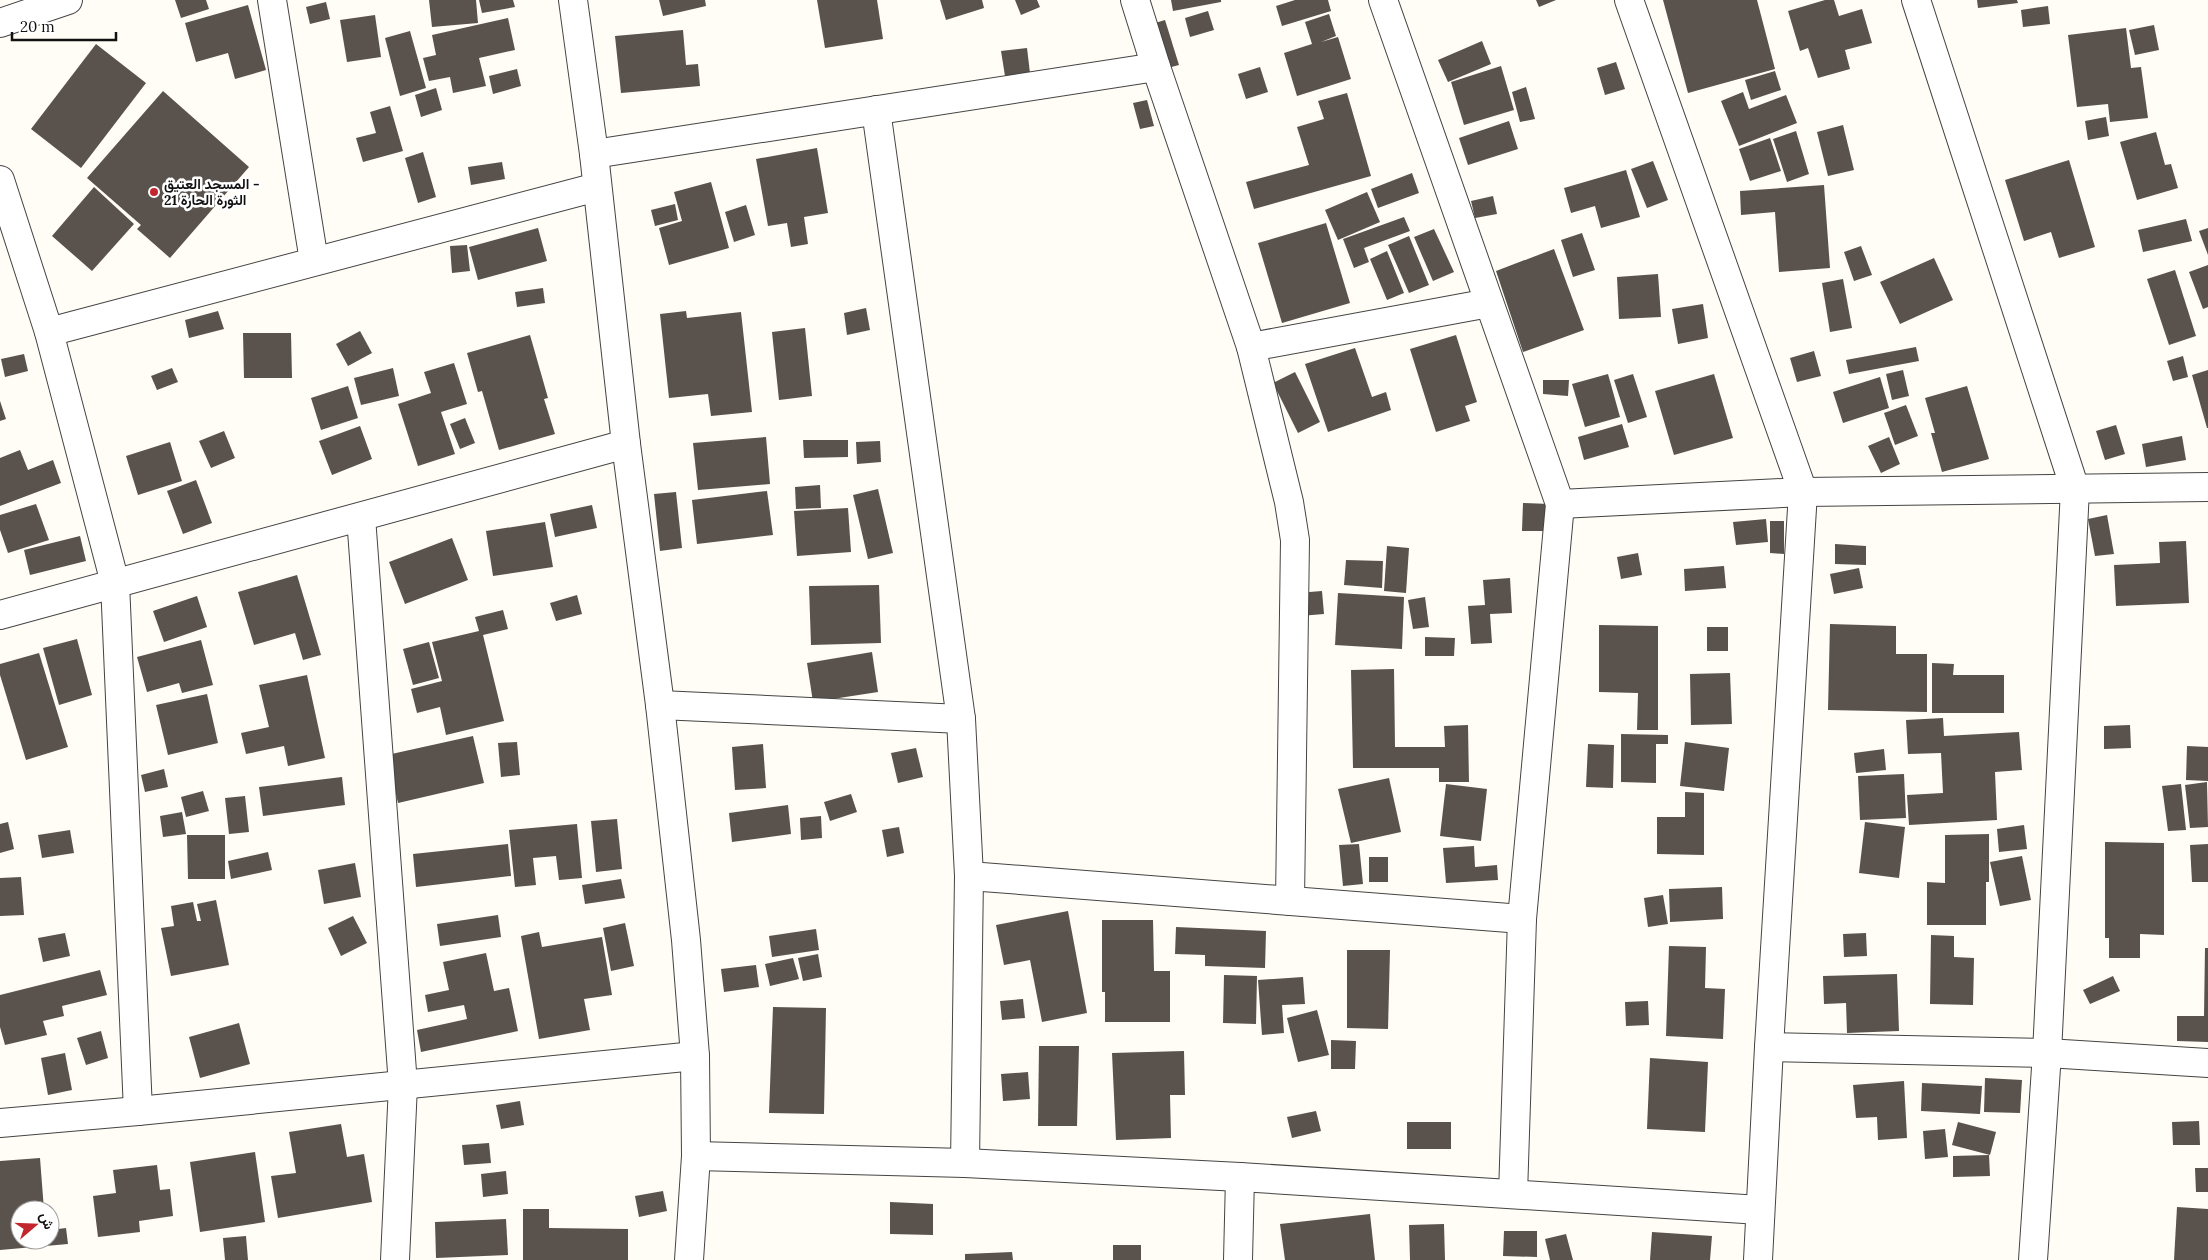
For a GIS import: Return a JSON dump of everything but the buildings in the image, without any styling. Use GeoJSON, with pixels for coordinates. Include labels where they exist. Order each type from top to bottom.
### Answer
{"type":"FeatureCollection","features":[{"type":"Feature","properties":{"kind":"street"},"geometry":{"type":"LineString","coordinates":[[0,23],[68,0]]}},
{"type":"Feature","properties":{"kind":"street"},"geometry":{"type":"LineString","coordinates":[[272,0],[314,262]]}},
{"type":"Feature","properties":{"kind":"street"},"geometry":{"type":"LineString","coordinates":[[573,0],[594,154],[626,444],[660,705],[686,940],[695,1056],[696,1156],[689,1260]]}},
{"type":"Feature","properties":{"kind":"street"},"geometry":{"type":"LineString","coordinates":[[1135,0],[1251,347],[1289,502],[1295,540],[1290,901]]}},
{"type":"Feature","properties":{"kind":"street"},"geometry":{"type":"LineString","coordinates":[[1383,0],[1560,504],[1522,919],[1512,1194]]}},
{"type":"Feature","properties":{"kind":"street"},"geometry":{"type":"LineString","coordinates":[[1629,0],[1804,492],[1768,1047],[1758,1260]]}},
{"type":"Feature","properties":{"kind":"street"},"geometry":{"type":"LineString","coordinates":[[1916,0],[2075,489],[2046,1053],[2033,1260]]}},
{"type":"Feature","properties":{"kind":"street"},"geometry":{"type":"LineString","coordinates":[[594,154],[1156,67]]}},
{"type":"Feature","properties":{"kind":"street"},"geometry":{"type":"LineString","coordinates":[[876,110],[961,719],[969,876],[965,1163]]}},
{"type":"Feature","properties":{"kind":"street"},"geometry":{"type":"LineString","coordinates":[[0,180],[49,332],[115,583],[138,1111]]}},
{"type":"Feature","properties":{"kind":"street"},"geometry":{"type":"LineString","coordinates":[[49,332],[597,187]]}},
{"type":"Feature","properties":{"kind":"street"},"geometry":{"type":"LineString","coordinates":[[1251,347],[1489,302]]}},
{"type":"Feature","properties":{"kind":"street"},"geometry":{"type":"LineString","coordinates":[[0,615],[626,444]]}},
{"type":"Feature","properties":{"kind":"street"},"geometry":{"type":"LineString","coordinates":[[1560,504],[1804,492],[2208,487]]}},
{"type":"Feature","properties":{"kind":"street"},"geometry":{"type":"LineString","coordinates":[[361,517],[403,1085],[395,1260]]}},
{"type":"Feature","properties":{"kind":"street"},"geometry":{"type":"LineString","coordinates":[[660,705],[961,719]]}},
{"type":"Feature","properties":{"kind":"street"},"geometry":{"type":"LineString","coordinates":[[969,876],[1522,919]]}},
{"type":"Feature","properties":{"kind":"street"},"geometry":{"type":"LineString","coordinates":[[1768,1047],[2046,1053],[2208,1062]]}},
{"type":"Feature","properties":{"kind":"street"},"geometry":{"type":"LineString","coordinates":[[0,1123],[695,1056]]}},
{"type":"Feature","properties":{"kind":"street"},"geometry":{"type":"LineString","coordinates":[[696,1156],[965,1163],[1240,1177],[1760,1210]]}},
{"type":"Feature","properties":{"kind":"street"},"geometry":{"type":"LineString","coordinates":[[1238,1260],[1240,1177]]}},
{"type":"Feature","properties":{"kind":"place","name":"المسجد العتيق - الثورة الحارة 21"},"geometry":{"type":"Point","coordinates":[154,192]}}]}
